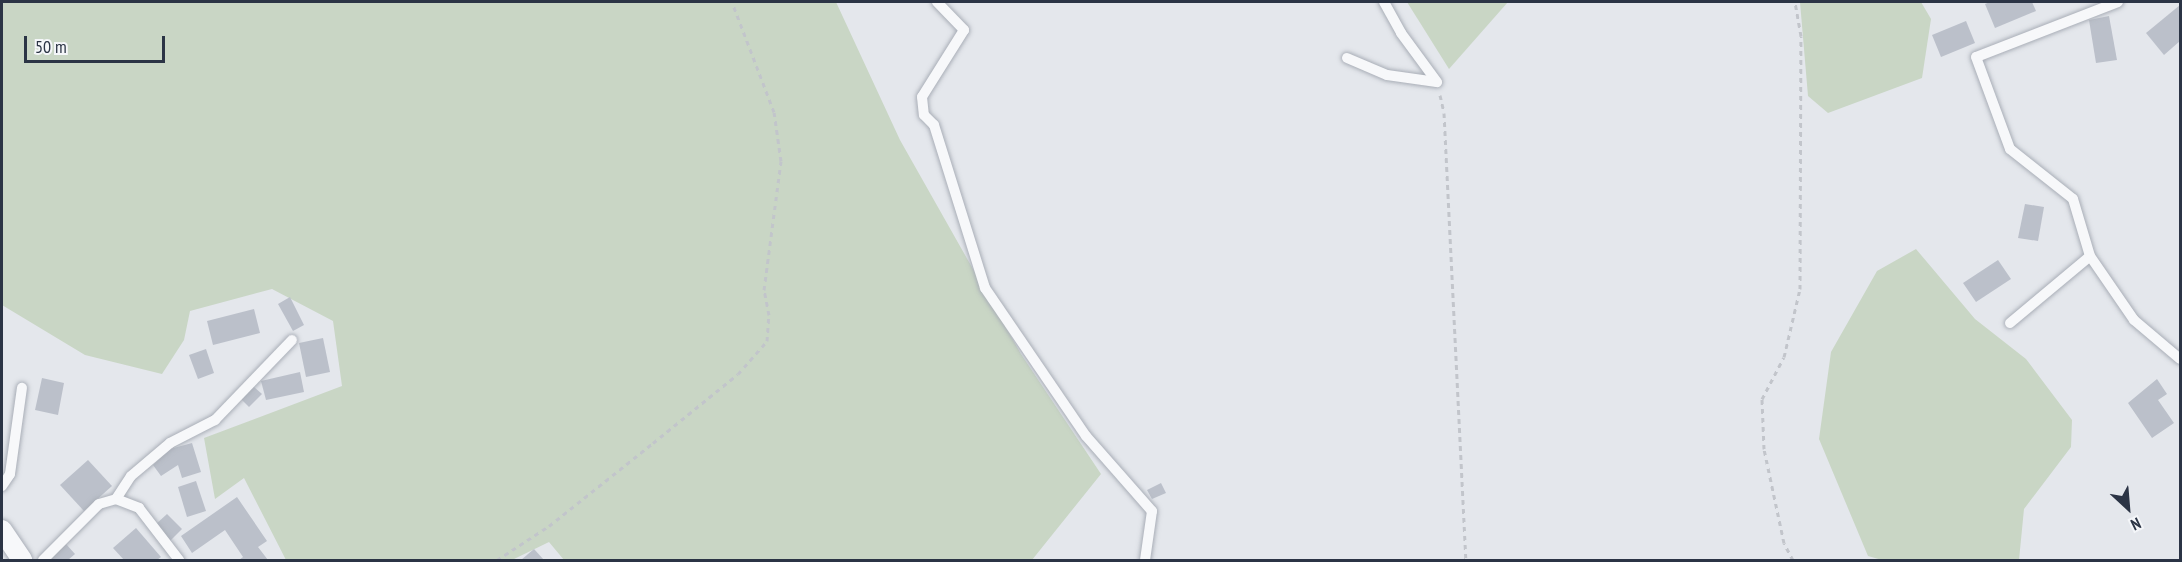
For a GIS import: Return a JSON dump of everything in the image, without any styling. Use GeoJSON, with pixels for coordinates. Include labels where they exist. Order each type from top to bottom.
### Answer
{"type":"FeatureCollection","features":[{"type":"Feature","properties":{"kind":"street"},"geometry":{"type":"LineString","coordinates":[[2,530],[22,561]]}},
{"type":"Feature","properties":{"kind":"lane"},"geometry":{"type":"LineString","coordinates":[[937,2],[964,30],[922,97],[924,115],[934,125],[985,288],[1086,436],[1152,511],[1145,561]]}},
{"type":"Feature","properties":{"kind":"lane"},"geometry":{"type":"LineString","coordinates":[[1384,2],[1401,33],[1437,82]]}},
{"type":"Feature","properties":{"kind":"lane"},"geometry":{"type":"LineString","coordinates":[[2118,2],[1976,57],[2010,148],[2073,199],[2090,256],[2134,320],[2181,359]]}},
{"type":"Feature","properties":{"kind":"lane"},"geometry":{"type":"LineString","coordinates":[[1347,58],[1387,75],[1437,82]]}},
{"type":"Feature","properties":{"kind":"lane"},"geometry":{"type":"LineString","coordinates":[[2010,322],[2090,256]]}},
{"type":"Feature","properties":{"kind":"lane"},"geometry":{"type":"LineString","coordinates":[[116,499],[131,476],[170,443],[215,420],[292,340]]}},
{"type":"Feature","properties":{"kind":"lane"},"geometry":{"type":"LineString","coordinates":[[2,486],[10,474],[22,388]]}},
{"type":"Feature","properties":{"kind":"lane"},"geometry":{"type":"LineString","coordinates":[[43,561],[99,504],[116,499],[139,508],[178,561]]}},
{"type":"Feature","properties":{"kind":"path"},"geometry":{"type":"LineString","coordinates":[[497,561],[549,526],[738,374],[767,341],[769,315],[764,290],[781,161],[774,112],[732,2]]}},
{"type":"Feature","properties":{"kind":"path"},"geometry":{"type":"LineString","coordinates":[[1793,561],[1785,543],[1764,449],[1762,399],[1784,357],[1800,289],[1801,36],[1795,2]]}},
{"type":"Feature","properties":{"kind":"path"},"geometry":{"type":"LineString","coordinates":[[1437,82],[1444,113],[1466,561]]}},
{"type":"Feature","properties":{"kind":"green space"},"geometry":{"type":"Polygon","coordinates":[[[2,2],[836,2],[900,140],[1021,354],[1101,474],[1032,560],[564,560],[549,542],[512,560],[286,560],[244,478],[215,499],[204,438],[342,386],[333,321],[272,289],[190,311],[184,340],[162,374],[85,355],[2,305],[2,2]]]}},
{"type":"Feature","properties":{"kind":"green space"},"geometry":{"type":"Polygon","coordinates":[[[1407,2],[1508,2],[1449,69],[1407,2]]]}},
{"type":"Feature","properties":{"kind":"green space"},"geometry":{"type":"Polygon","coordinates":[[[1800,2],[1921,2],[1931,19],[1922,78],[1828,113],[1808,96],[1800,2]]]}},
{"type":"Feature","properties":{"kind":"green space"},"geometry":{"type":"Polygon","coordinates":[[[1916,249],[1975,319],[2026,359],[2072,420],[2071,447],[2024,509],[2019,560],[1882,560],[1868,556],[1819,439],[1831,352],[1877,271],[1916,249]]]}},
{"type":"Feature","properties":{"kind":"building"},"geometry":{"type":"Polygon","coordinates":[[[2032,2],[2036,11],[1995,28],[1985,4],[2032,2]]]}},
{"type":"Feature","properties":{"kind":"building"},"geometry":{"type":"Polygon","coordinates":[[[2180,5],[2180,41],[2164,55],[2146,33],[2180,5]]]}},
{"type":"Feature","properties":{"kind":"building"},"geometry":{"type":"Polygon","coordinates":[[[2109,16],[2117,60],[2096,63],[2089,20],[2109,16]]]}},
{"type":"Feature","properties":{"kind":"building"},"geometry":{"type":"Polygon","coordinates":[[[1966,21],[1975,43],[1941,57],[1932,35],[1966,21]]]}},
{"type":"Feature","properties":{"kind":"building"},"geometry":{"type":"Polygon","coordinates":[[[2025,204],[2044,207],[2038,241],[2018,238],[2025,204]]]}},
{"type":"Feature","properties":{"kind":"building"},"geometry":{"type":"Polygon","coordinates":[[[1998,260],[2011,279],[1976,302],[1963,283],[1998,260]]]}},
{"type":"Feature","properties":{"kind":"building"},"geometry":{"type":"Polygon","coordinates":[[[290,297],[304,325],[293,331],[278,304],[290,297]]]}},
{"type":"Feature","properties":{"kind":"building"},"geometry":{"type":"Polygon","coordinates":[[[254,309],[260,333],[213,345],[207,321],[254,309]]]}},
{"type":"Feature","properties":{"kind":"building"},"geometry":{"type":"Polygon","coordinates":[[[323,338],[330,372],[306,377],[299,343],[323,338]]]}},
{"type":"Feature","properties":{"kind":"building"},"geometry":{"type":"Polygon","coordinates":[[[206,349],[214,373],[198,379],[189,355],[206,349]]]}},
{"type":"Feature","properties":{"kind":"building"},"geometry":{"type":"Polygon","coordinates":[[[300,372],[304,392],[266,400],[261,381],[300,372]]]}},
{"type":"Feature","properties":{"kind":"building"},"geometry":{"type":"Polygon","coordinates":[[[42,378],[64,383],[58,415],[35,410],[42,378]]]}},
{"type":"Feature","properties":{"kind":"building"},"geometry":{"type":"Polygon","coordinates":[[[2157,379],[2167,394],[2158,400],[2174,423],[2152,438],[2128,403],[2157,379]]]}},
{"type":"Feature","properties":{"kind":"building"},"geometry":{"type":"Polygon","coordinates":[[[253,386],[262,394],[249,407],[241,399],[253,386]]]}},
{"type":"Feature","properties":{"kind":"building"},"geometry":{"type":"Polygon","coordinates":[[[192,443],[201,472],[182,478],[178,465],[161,476],[153,465],[170,449],[192,443]]]}},
{"type":"Feature","properties":{"kind":"building"},"geometry":{"type":"Polygon","coordinates":[[[88,460],[112,486],[84,511],[60,485],[88,460]]]}},
{"type":"Feature","properties":{"kind":"building"},"geometry":{"type":"Polygon","coordinates":[[[196,481],[206,511],[187,517],[178,487],[196,481]]]}},
{"type":"Feature","properties":{"kind":"building"},"geometry":{"type":"Polygon","coordinates":[[[1161,483],[1166,493],[1152,499],[1147,490],[1161,483]]]}},
{"type":"Feature","properties":{"kind":"building"},"geometry":{"type":"Polygon","coordinates":[[[237,497],[267,541],[258,547],[268,560],[239,560],[243,557],[225,530],[192,553],[181,536],[237,497]]]}},
{"type":"Feature","properties":{"kind":"building"},"geometry":{"type":"Polygon","coordinates":[[[167,514],[182,529],[170,541],[155,525],[167,514]]]}},
{"type":"Feature","properties":{"kind":"building"},"geometry":{"type":"Polygon","coordinates":[[[136,528],[161,557],[157,560],[124,560],[113,548],[136,528]]]}},
{"type":"Feature","properties":{"kind":"building"},"geometry":{"type":"Polygon","coordinates":[[[66,544],[75,554],[68,560],[47,560],[66,544]]]}},
{"type":"Feature","properties":{"kind":"building"},"geometry":{"type":"Polygon","coordinates":[[[534,549],[544,560],[521,560],[534,549]]]}}]}
